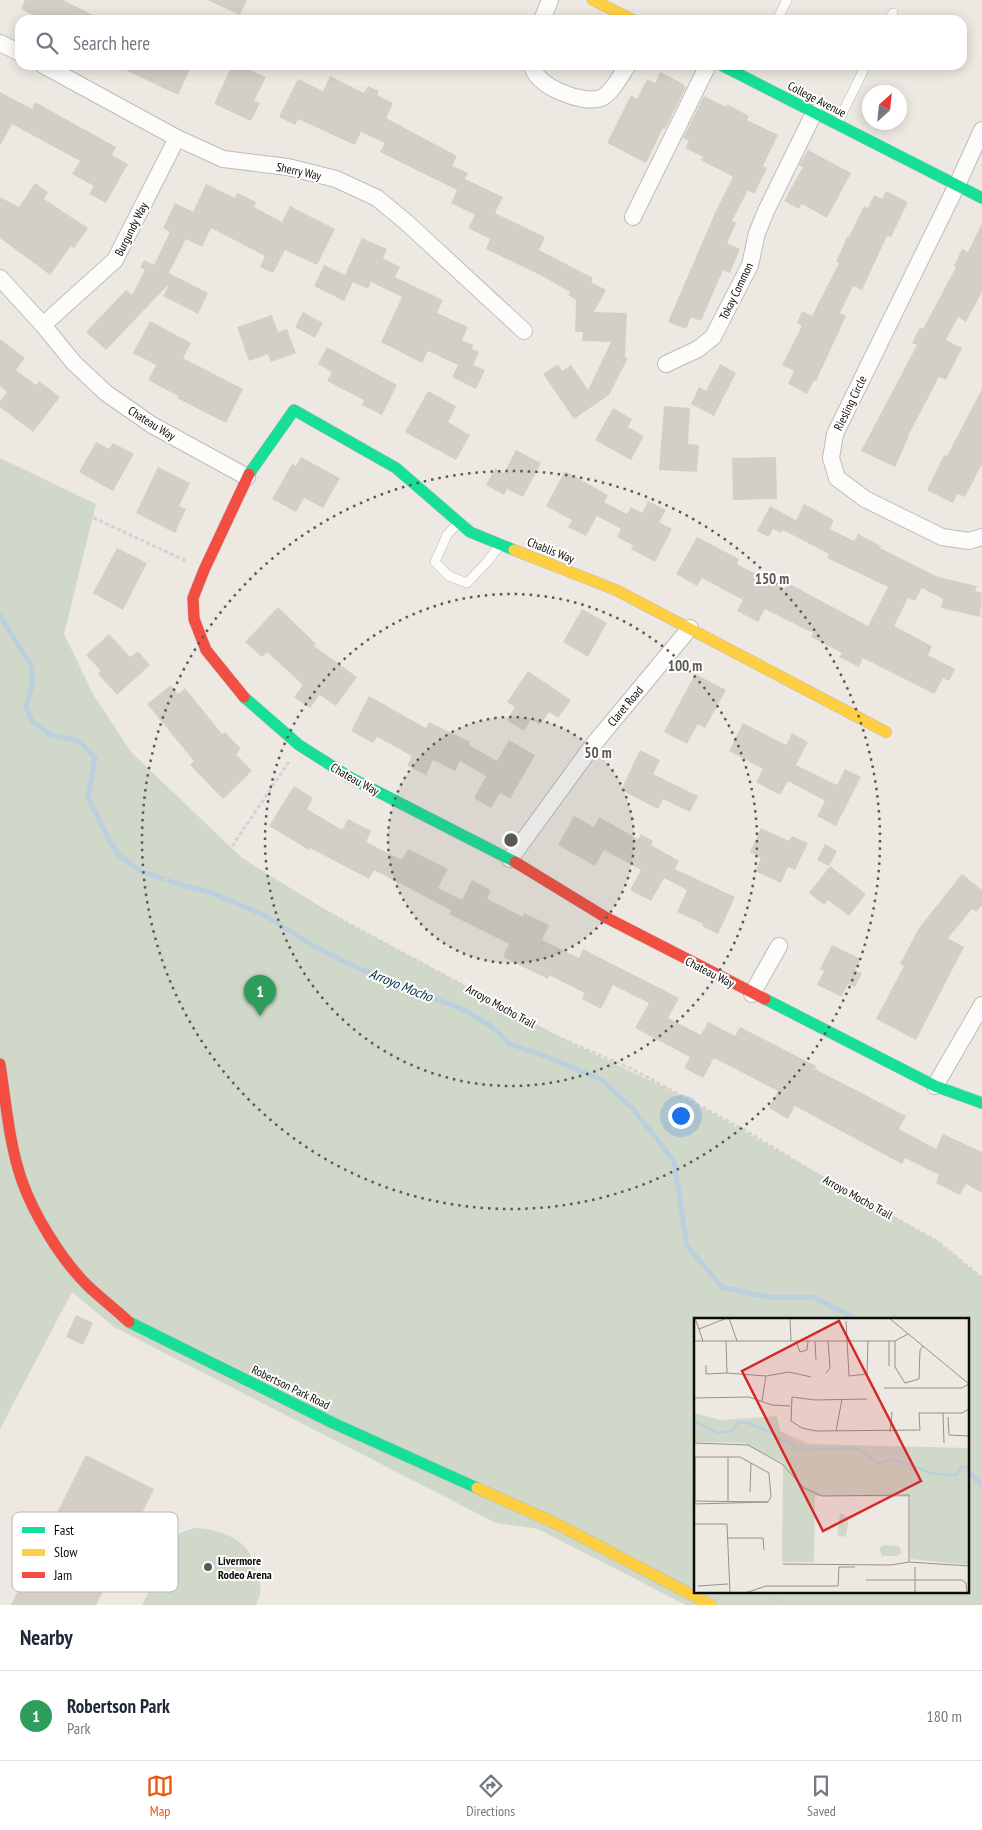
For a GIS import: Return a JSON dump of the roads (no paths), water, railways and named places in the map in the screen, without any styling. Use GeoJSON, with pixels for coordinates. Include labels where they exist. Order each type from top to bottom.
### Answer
{"type":"FeatureCollection","features":[{"type":"Feature","properties":{"kind":"street"},"geometry":{"type":"LineString","coordinates":[[544,15],[550,0]]}},
{"type":"Feature","properties":{"kind":"street"},"geometry":{"type":"LineString","coordinates":[[593,0],[623,15]]}},
{"type":"Feature","properties":{"kind":"street"},"geometry":{"type":"LineString","coordinates":[[0,43],[15,50]]}},
{"type":"Feature","properties":{"kind":"street","name":"Sherry Way"},"geometry":{"type":"LineString","coordinates":[[52,70],[177,138],[223,159],[288,167],[336,179],[377,198],[406,222],[524,331]]}},
{"type":"Feature","properties":{"kind":"street"},"geometry":{"type":"LineString","coordinates":[[533,70],[542,82],[575,98],[590,100],[603,97],[625,70]]}},
{"type":"Feature","properties":{"kind":"street"},"geometry":{"type":"LineString","coordinates":[[633,217],[706,70]]}},
{"type":"Feature","properties":{"kind":"street","name":"College Avenue"},"geometry":{"type":"LineString","coordinates":[[734,70],[748,75],[814,113],[982,198]]}},
{"type":"Feature","properties":{"kind":"street","name":"Tokay Common"},"geometry":{"type":"LineString","coordinates":[[666,364],[698,350],[713,337],[750,265],[757,233],[766,211],[814,113]]}},
{"type":"Feature","properties":{"kind":"street","name":"Riesling Circle"},"geometry":{"type":"LineString","coordinates":[[982,130],[834,434],[831,458],[836,478],[865,499],[942,537],[969,541],[982,536]]}},
{"type":"Feature","properties":{"kind":"street","name":"Burgundy Way"},"geometry":{"type":"LineString","coordinates":[[43,325],[115,260],[177,138]]}},
{"type":"Feature","properties":{"kind":"street","name":"Chateau Way"},"geometry":{"type":"LineString","coordinates":[[0,278],[43,325],[74,363],[106,393],[152,425],[247,477],[193,598],[194,619],[206,650],[246,700],[299,745],[351,778],[510,859],[605,918],[935,1086],[982,1103]]}},
{"type":"Feature","properties":{"kind":"street","name":"Chablis Way"},"geometry":{"type":"LineString","coordinates":[[247,477],[294,410],[396,468],[470,532],[616,590],[886,732]]}},
{"type":"Feature","properties":{"kind":"street","name":"Claret Road"},"geometry":{"type":"LineString","coordinates":[[510,859],[593,745],[690,628]]}},
{"type":"Feature","properties":{"kind":"street"},"geometry":{"type":"LineString","coordinates":[[752,994],[779,946]]}},
{"type":"Feature","properties":{"kind":"street"},"geometry":{"type":"LineString","coordinates":[[935,1086],[982,1005]]}},
{"type":"Feature","properties":{"kind":"street","name":"Robertson Park Road"},"geometry":{"type":"LineString","coordinates":[[0,1064],[12,1142],[22,1181],[41,1221],[59,1251],[88,1286],[132,1324],[333,1423],[557,1524],[711,1605]]}},
{"type":"Feature","properties":{"kind":"lane"},"geometry":{"type":"LineString","coordinates":[[780,15],[787,0]]}},
{"type":"Feature","properties":{"kind":"lane"},"geometry":{"type":"LineString","coordinates":[[836,124],[863,70]]}},
{"type":"Feature","properties":{"kind":"lane"},"geometry":{"type":"LineString","coordinates":[[458,522],[447,535],[435,562],[449,576],[467,583],[488,561],[500,544]]}},
{"type":"Feature","properties":{"kind":"waterway","name":"Arroyo Mocho"},"geometry":{"type":"LineString","coordinates":[[0,616],[31,665],[33,683],[26,707],[32,721],[51,735],[79,741],[95,758],[88,797],[108,838],[119,855],[140,871],[209,892],[264,915],[312,945],[353,966],[464,1010],[492,1027],[510,1044],[545,1056],[602,1080],[633,1109],[674,1161],[687,1246],[722,1287],[767,1297],[813,1297],[849,1315],[851,1318]]}},
{"type":"Feature","properties":{"kind":"waterway","name":"Arroyo Mocho"},"geometry":{"type":"LineString","coordinates":[[970,1474],[982,1485]]}},
{"type":"Feature","properties":{"kind":"place","name":"Robertson Park"},"geometry":{"type":"Point","coordinates":[260,1016]}},
{"type":"Feature","properties":{"kind":"place","name":"Livermore Rodeo Arena"},"geometry":{"type":"Point","coordinates":[208,1567]}}]}
